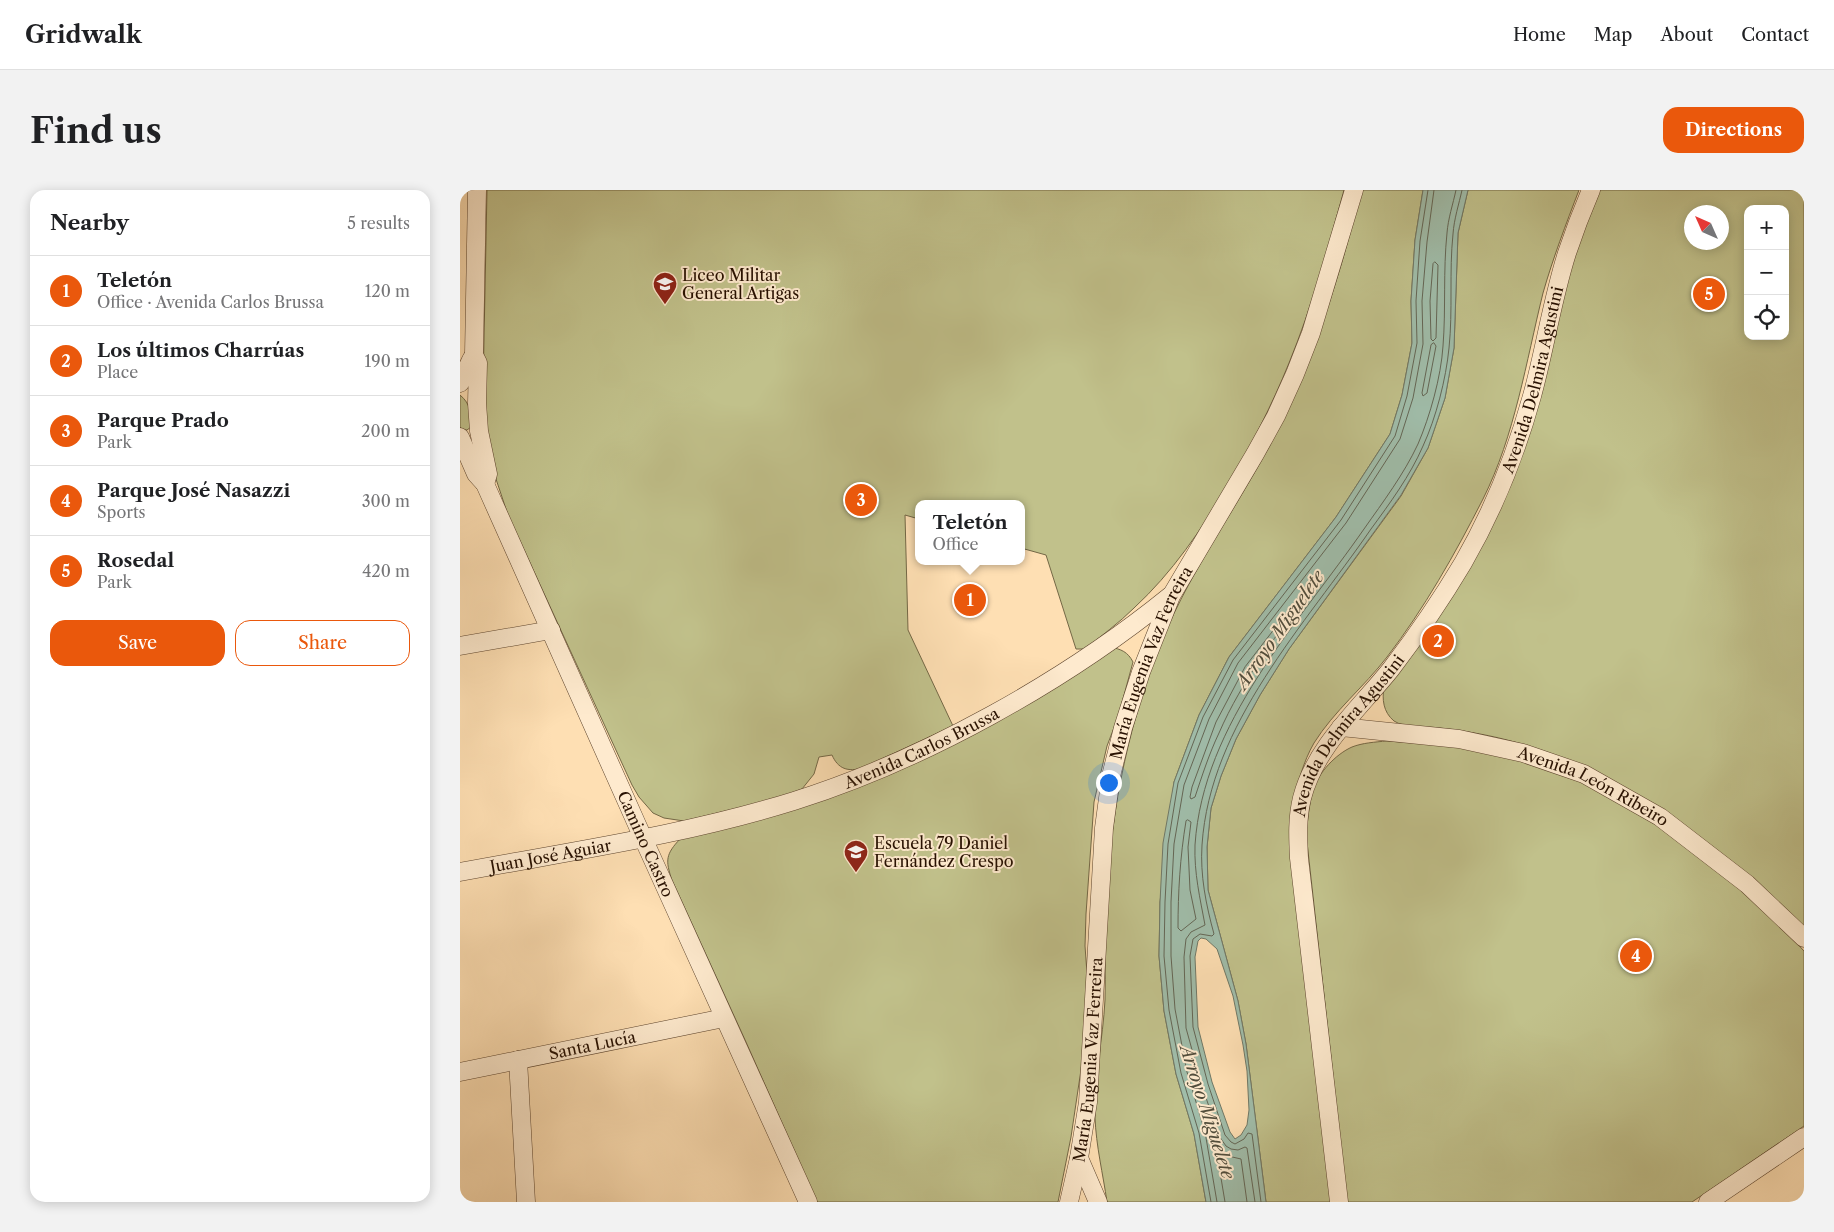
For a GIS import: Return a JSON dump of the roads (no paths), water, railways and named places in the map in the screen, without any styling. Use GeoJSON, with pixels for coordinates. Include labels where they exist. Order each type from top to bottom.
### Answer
{"type":"FeatureCollection","features":[{"type":"Feature","properties":{"kind":"street","name":"Camino Castro"},"geometry":{"type":"LineString","coordinates":[[477,190],[474,355],[478,363],[477,403],[479,431],[488,474],[485,484]]}},
{"type":"Feature","properties":{"kind":"street","name":"María Eugenia Vaz Ferreira"},"geometry":{"type":"LineString","coordinates":[[1069,1202],[1079,1158],[1088,1102],[1104,828],[1111,776],[1123,728],[1141,672],[1171,596],[1255,454],[1276,416],[1295,374],[1311,333],[1354,190]]}},
{"type":"Feature","properties":{"kind":"street","name":"Avenida Delmira Agustini"},"geometry":{"type":"LineString","coordinates":[[1339,1202],[1299,858],[1298,836],[1302,798],[1308,781],[1326,747],[1408,647],[1446,591],[1483,524],[1501,485],[1519,437],[1532,396],[1567,254],[1591,190]]}},
{"type":"Feature","properties":{"kind":"street","name":"Camino Castro"},"geometry":{"type":"LineString","coordinates":[[460,383],[467,373],[469,362],[474,355]]}},
{"type":"Feature","properties":{"kind":"street"},"geometry":{"type":"LineString","coordinates":[[460,388],[477,403]]}},
{"type":"Feature","properties":{"kind":"street"},"geometry":{"type":"LineString","coordinates":[[460,436],[479,431]]}},
{"type":"Feature","properties":{"kind":"street","name":"Camino Castro"},"geometry":{"type":"LineString","coordinates":[[460,436],[476,474],[485,484],[808,1202]]}},
{"type":"Feature","properties":{"kind":"street","name":"Avenida Carlos Brussa"},"geometry":{"type":"LineString","coordinates":[[643,838],[760,811],[795,800],[900,760],[977,722],[1036,689],[1071,667],[1171,596]]}},
{"type":"Feature","properties":{"kind":"street"},"geometry":{"type":"LineString","coordinates":[[460,646],[551,630]]}},
{"type":"Feature","properties":{"kind":"street","name":"Avenida León Ribeiro"},"geometry":{"type":"LineString","coordinates":[[1341,727],[1459,739],[1523,753],[1584,774],[1660,817],[1747,884],[1804,938]]}},
{"type":"Feature","properties":{"kind":"street","name":"Juan José Aguiar"},"geometry":{"type":"LineString","coordinates":[[460,872],[643,838]]}},
{"type":"Feature","properties":{"kind":"street","name":"Santa Lucía"},"geometry":{"type":"LineString","coordinates":[[460,1072],[724,1018]]}},
{"type":"Feature","properties":{"kind":"street"},"geometry":{"type":"LineString","coordinates":[[518,1060],[526,1202]]}},
{"type":"Feature","properties":{"kind":"street"},"geometry":{"type":"LineString","coordinates":[[1708,1202],[1804,1137]]}},
{"type":"Feature","properties":{"kind":"street"},"geometry":{"type":"LineString","coordinates":[[1079,1158],[1098,1202]]}},
{"type":"Feature","properties":{"kind":"water","name":"Arroyo Miguelete"},"geometry":{"type":"Polygon","coordinates":[[[1423,190],[1468,190],[1458,233],[1454,348],[1445,398],[1428,448],[1401,495],[1289,649],[1260,695],[1236,739],[1211,808],[1207,847],[1208,890],[1238,1001],[1246,1044],[1266,1202],[1206,1202],[1194,1134],[1176,1074],[1164,1011],[1159,956],[1163,843],[1174,782],[1199,715],[1229,657],[1336,517],[1390,434],[1402,395],[1412,343],[1411,301],[1415,240],[1423,190]],[[1201,938],[1198,941],[1195,957],[1198,1027],[1212,1082],[1230,1132],[1235,1139],[1241,1135],[1247,1125],[1249,1110],[1247,1071],[1233,996],[1217,949],[1206,939],[1201,938]]]}},
{"type":"Feature","properties":{"kind":"place","name":"Rosedal"},"geometry":{"type":"Point","coordinates":[1709,294]}},
{"type":"Feature","properties":{"kind":"place","name":"Liceo Militar General Artigas"},"geometry":{"type":"Point","coordinates":[665,305]}},
{"type":"Feature","properties":{"kind":"place","name":"Parque Prado"},"geometry":{"type":"Point","coordinates":[861,500]}},
{"type":"Feature","properties":{"kind":"place","name":"Teletón"},"geometry":{"type":"Point","coordinates":[970,600]}},
{"type":"Feature","properties":{"kind":"place","name":"Los últimos Charrúas"},"geometry":{"type":"Point","coordinates":[1438,641]}},
{"type":"Feature","properties":{"kind":"place","name":"Escuela 79 Daniel Fernández Crespo"},"geometry":{"type":"Point","coordinates":[856,873]}},
{"type":"Feature","properties":{"kind":"place","name":"Parque José Nasazzi"},"geometry":{"type":"Point","coordinates":[1636,956]}}]}
